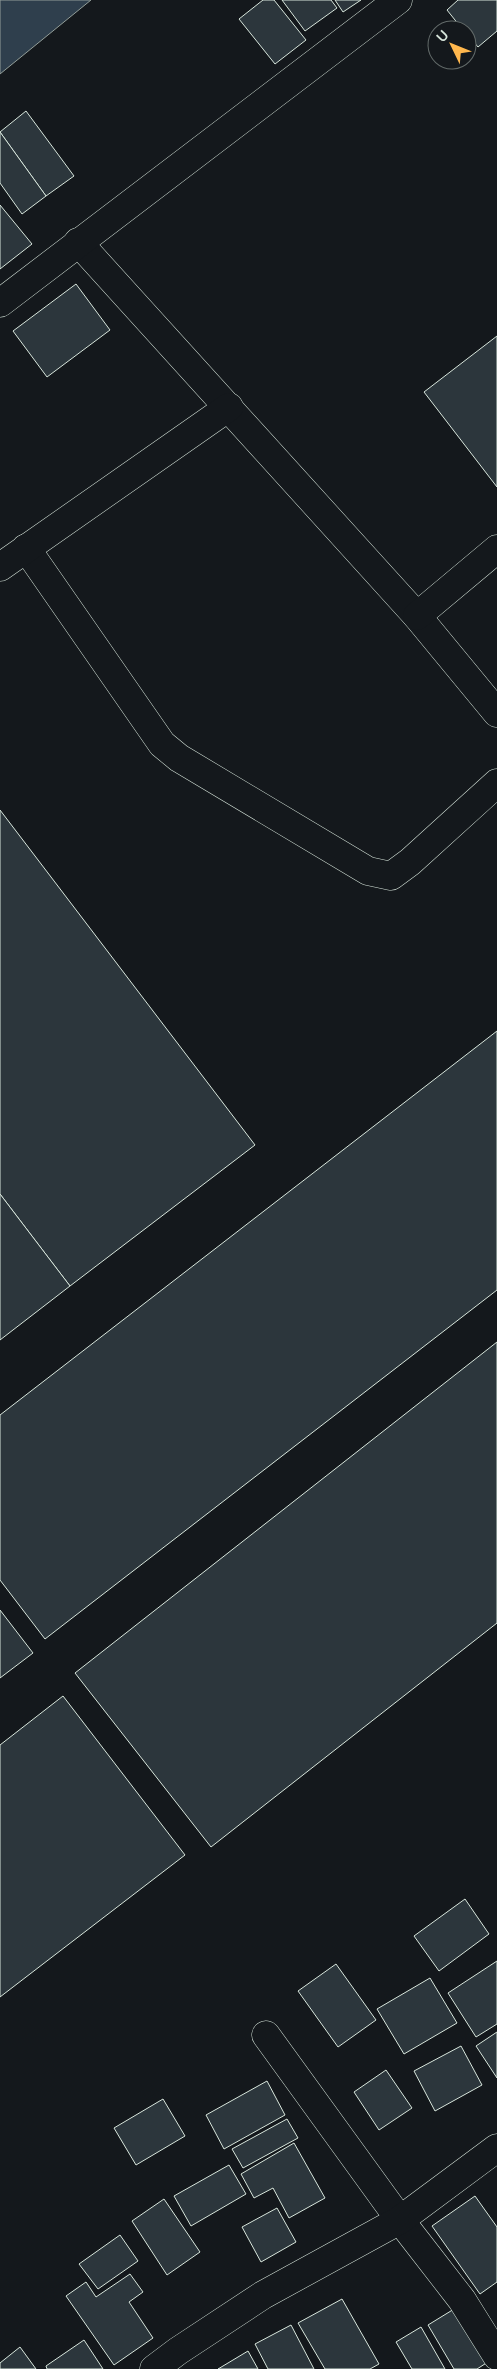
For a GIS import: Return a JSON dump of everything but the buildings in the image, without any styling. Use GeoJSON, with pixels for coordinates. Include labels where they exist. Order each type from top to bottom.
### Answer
{"type":"FeatureCollection","features":[{"type":"Feature","properties":{"kind":"street"},"geometry":{"type":"LineString","coordinates":[[0,303],[398,0]]}},
{"type":"Feature","properties":{"kind":"street"},"geometry":{"type":"LineString","coordinates":[[78,242],[417,616],[497,713]]}},
{"type":"Feature","properties":{"kind":"street"},"geometry":{"type":"LineString","coordinates":[[0,567],[229,407]]}},
{"type":"Feature","properties":{"kind":"street"},"geometry":{"type":"LineString","coordinates":[[26,548],[162,744],[179,758],[368,871],[391,876],[410,862],[497,783]]}},
{"type":"Feature","properties":{"kind":"street"},"geometry":{"type":"LineString","coordinates":[[417,616],[497,549]]}},
{"type":"Feature","properties":{"kind":"street"},"geometry":{"type":"LineString","coordinates":[[266,2035],[400,2220],[462,2300],[497,2356]]}},
{"type":"Feature","properties":{"kind":"street"},"geometry":{"type":"LineString","coordinates":[[154,2369],[178,2351],[264,2295],[400,2220],[497,2148]]}},
{"type":"Feature","properties":{"kind":"water"},"geometry":{"type":"Polygon","coordinates":[[[0,0],[91,0],[0,74],[0,0]]]}}]}
